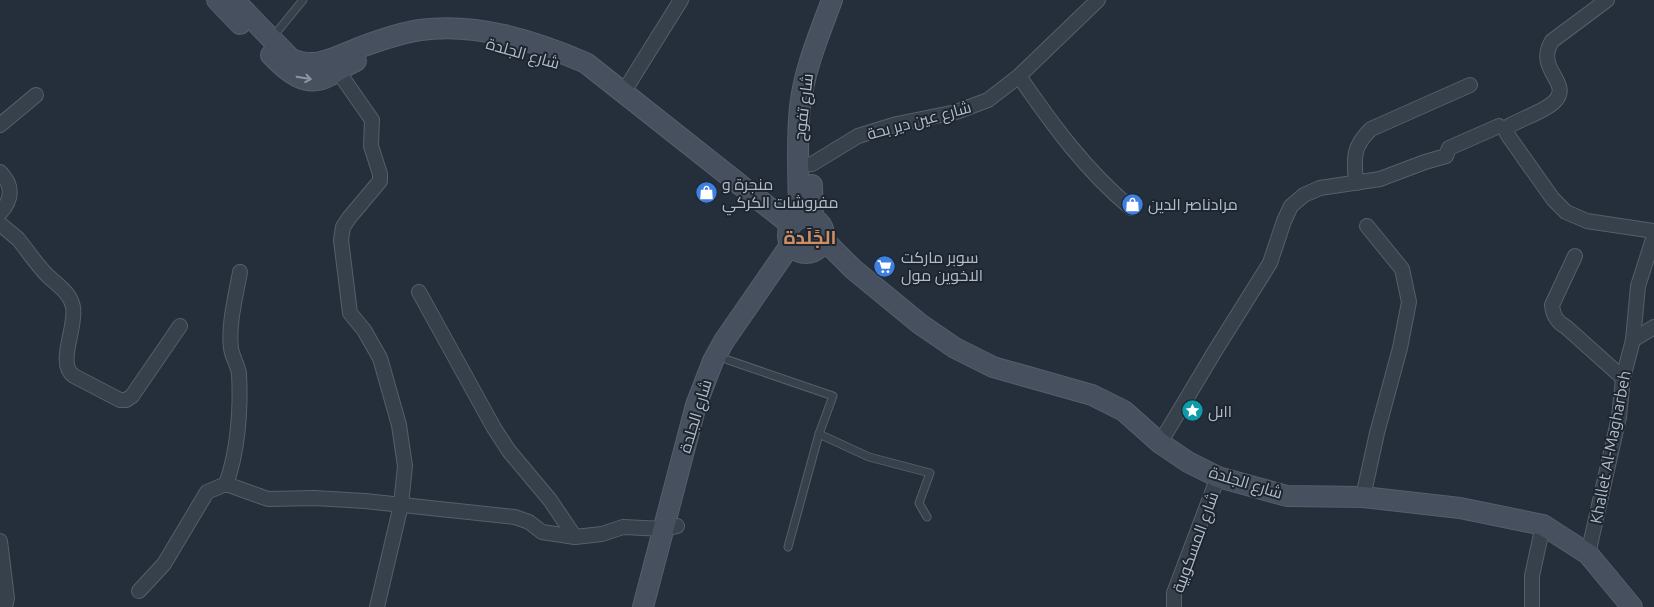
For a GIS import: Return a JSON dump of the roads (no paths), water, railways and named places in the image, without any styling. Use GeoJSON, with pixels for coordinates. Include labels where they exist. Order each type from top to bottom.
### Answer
{"type":"FeatureCollection","features":[{"type":"Feature","properties":{"kind":"street","name":"شارع الجلدة"},"geometry":{"type":"LineString","coordinates":[[231,0],[272,38],[290,58],[298,62],[334,66],[393,48],[429,40],[467,38],[500,43],[550,57],[623,93],[805,235],[853,269],[920,324],[955,348],[993,367],[1092,395],[1124,411],[1160,443],[1188,462],[1218,477],[1287,496],[1363,497],[1460,508],[1543,525],[1588,554],[1632,607]]}},
{"type":"Feature","properties":{"kind":"street","name":"شارع الجلدة"},"geometry":{"type":"LineString","coordinates":[[231,0],[286,70],[293,76],[315,80],[326,78],[334,66]]}},
{"type":"Feature","properties":{"kind":"street"},"geometry":{"type":"LineString","coordinates":[[623,93],[681,0]]}},
{"type":"Feature","properties":{"kind":"street","name":"شارع تفوح"},"geometry":{"type":"LineString","coordinates":[[805,164],[800,106],[809,63],[832,0]]}},
{"type":"Feature","properties":{"kind":"street"},"geometry":{"type":"LineString","coordinates":[[805,235],[805,164],[817,83],[844,0]]}},
{"type":"Feature","properties":{"kind":"street","name":"شارع عين دير بحة"},"geometry":{"type":"LineString","coordinates":[[805,164],[858,136],[897,124],[956,112],[988,100],[1019,76],[1098,0]]}},
{"type":"Feature","properties":{"kind":"street"},"geometry":{"type":"LineString","coordinates":[[1607,0],[1552,41],[1548,49],[1547,59],[1549,68],[1559,85],[1558,97],[1552,104],[1509,126],[1507,134],[1554,199],[1566,212],[1587,221],[1654,231]]}},
{"type":"Feature","properties":{"kind":"street"},"geometry":{"type":"LineString","coordinates":[[334,66],[372,120],[371,146],[380,174],[380,181],[343,227],[341,240],[350,313],[364,330],[380,358],[399,425],[405,466],[401,505],[377,607]]}},
{"type":"Feature","properties":{"kind":"street"},"geometry":{"type":"LineString","coordinates":[[1019,76],[1058,132],[1114,194],[1132,208]]}},
{"type":"Feature","properties":{"kind":"street"},"geometry":{"type":"LineString","coordinates":[[1356,183],[1354,165],[1356,149],[1360,139],[1371,129],[1470,85]]}},
{"type":"Feature","properties":{"kind":"street"},"geometry":{"type":"LineString","coordinates":[[0,125],[36,95]]}},
{"type":"Feature","properties":{"kind":"street"},"geometry":{"type":"LineString","coordinates":[[1160,443],[1270,264],[1284,221],[1297,200],[1311,191],[1380,179],[1446,156],[1449,148],[1499,126]]}},
{"type":"Feature","properties":{"kind":"street"},"geometry":{"type":"LineString","coordinates":[[0,172],[6,179],[10,191],[8,203],[0,212]]}},
{"type":"Feature","properties":{"kind":"street"},"geometry":{"type":"LineString","coordinates":[[0,224],[17,238],[47,275],[70,298],[73,305],[74,318],[66,364],[74,376],[119,399],[128,399],[132,396],[180,326]]}},
{"type":"Feature","properties":{"kind":"street"},"geometry":{"type":"LineString","coordinates":[[1363,497],[1377,433],[1400,348],[1409,302],[1402,269],[1367,226]]}},
{"type":"Feature","properties":{"kind":"street","name":"شارع الجلدة"},"geometry":{"type":"LineString","coordinates":[[643,607],[671,528],[713,393],[728,360],[805,235]]}},
{"type":"Feature","properties":{"kind":"street","name":"شارع الجلدة"},"geometry":{"type":"LineString","coordinates":[[656,607],[696,405],[713,361],[724,341],[805,235]]}},
{"type":"Feature","properties":{"kind":"street","name":"Khallet Al-Magharbeh"},"geometry":{"type":"LineString","coordinates":[[1588,554],[1619,417],[1623,378],[1633,340],[1638,286],[1654,236]]}},
{"type":"Feature","properties":{"kind":"street"},"geometry":{"type":"LineString","coordinates":[[1575,256],[1552,306],[1554,314],[1558,321],[1566,326],[1623,378]]}},
{"type":"Feature","properties":{"kind":"street"},"geometry":{"type":"LineString","coordinates":[[226,484],[232,467],[239,403],[239,372],[231,349],[233,317],[240,272]]}},
{"type":"Feature","properties":{"kind":"street"},"geometry":{"type":"LineString","coordinates":[[419,292],[494,428],[509,451],[550,500],[575,537]]}},
{"type":"Feature","properties":{"kind":"street"},"geometry":{"type":"LineString","coordinates":[[1633,340],[1654,327]]}},
{"type":"Feature","properties":{"kind":"street","name":"شارع المسكوبية"},"geometry":{"type":"LineString","coordinates":[[1174,607],[1174,593],[1218,477]]}},
{"type":"Feature","properties":{"kind":"street"},"geometry":{"type":"LineString","coordinates":[[139,591],[164,564],[207,492],[226,484],[268,499],[323,499],[515,517],[529,522],[542,532],[575,537],[602,534],[623,526],[671,528]]}},
{"type":"Feature","properties":{"kind":"street"},"geometry":{"type":"LineString","coordinates":[[1532,607],[1532,576],[1543,525]]}},
{"type":"Feature","properties":{"kind":"street"},"geometry":{"type":"LineString","coordinates":[[0,542],[7,598],[4,607]]}},
{"type":"Feature","properties":{"kind":"lane"},"geometry":{"type":"LineString","coordinates":[[272,38],[303,0]]}},
{"type":"Feature","properties":{"kind":"lane"},"geometry":{"type":"LineString","coordinates":[[728,360],[833,396],[819,434],[788,547]]}},
{"type":"Feature","properties":{"kind":"lane"},"geometry":{"type":"LineString","coordinates":[[819,434],[869,457],[930,473],[919,503],[927,517]]}},
{"type":"Feature","properties":{"kind":"place","name":"منجرة و مفروشات الكركي"},"geometry":{"type":"Point","coordinates":[706,193]}},
{"type":"Feature","properties":{"kind":"place","name":"مرادناصر الدين"},"geometry":{"type":"Point","coordinates":[1132,204]}},
{"type":"Feature","properties":{"kind":"place","name":"سوبر ماركت الاخوين مول"},"geometry":{"type":"Point","coordinates":[885,266]}},
{"type":"Feature","properties":{"kind":"place","name":"ااىل"},"geometry":{"type":"Point","coordinates":[1192,411]}},
{"type":"Feature","properties":{"kind":"district","name":"الجًلَدة"},"geometry":{"type":"Point","coordinates":[810,237]}}]}
